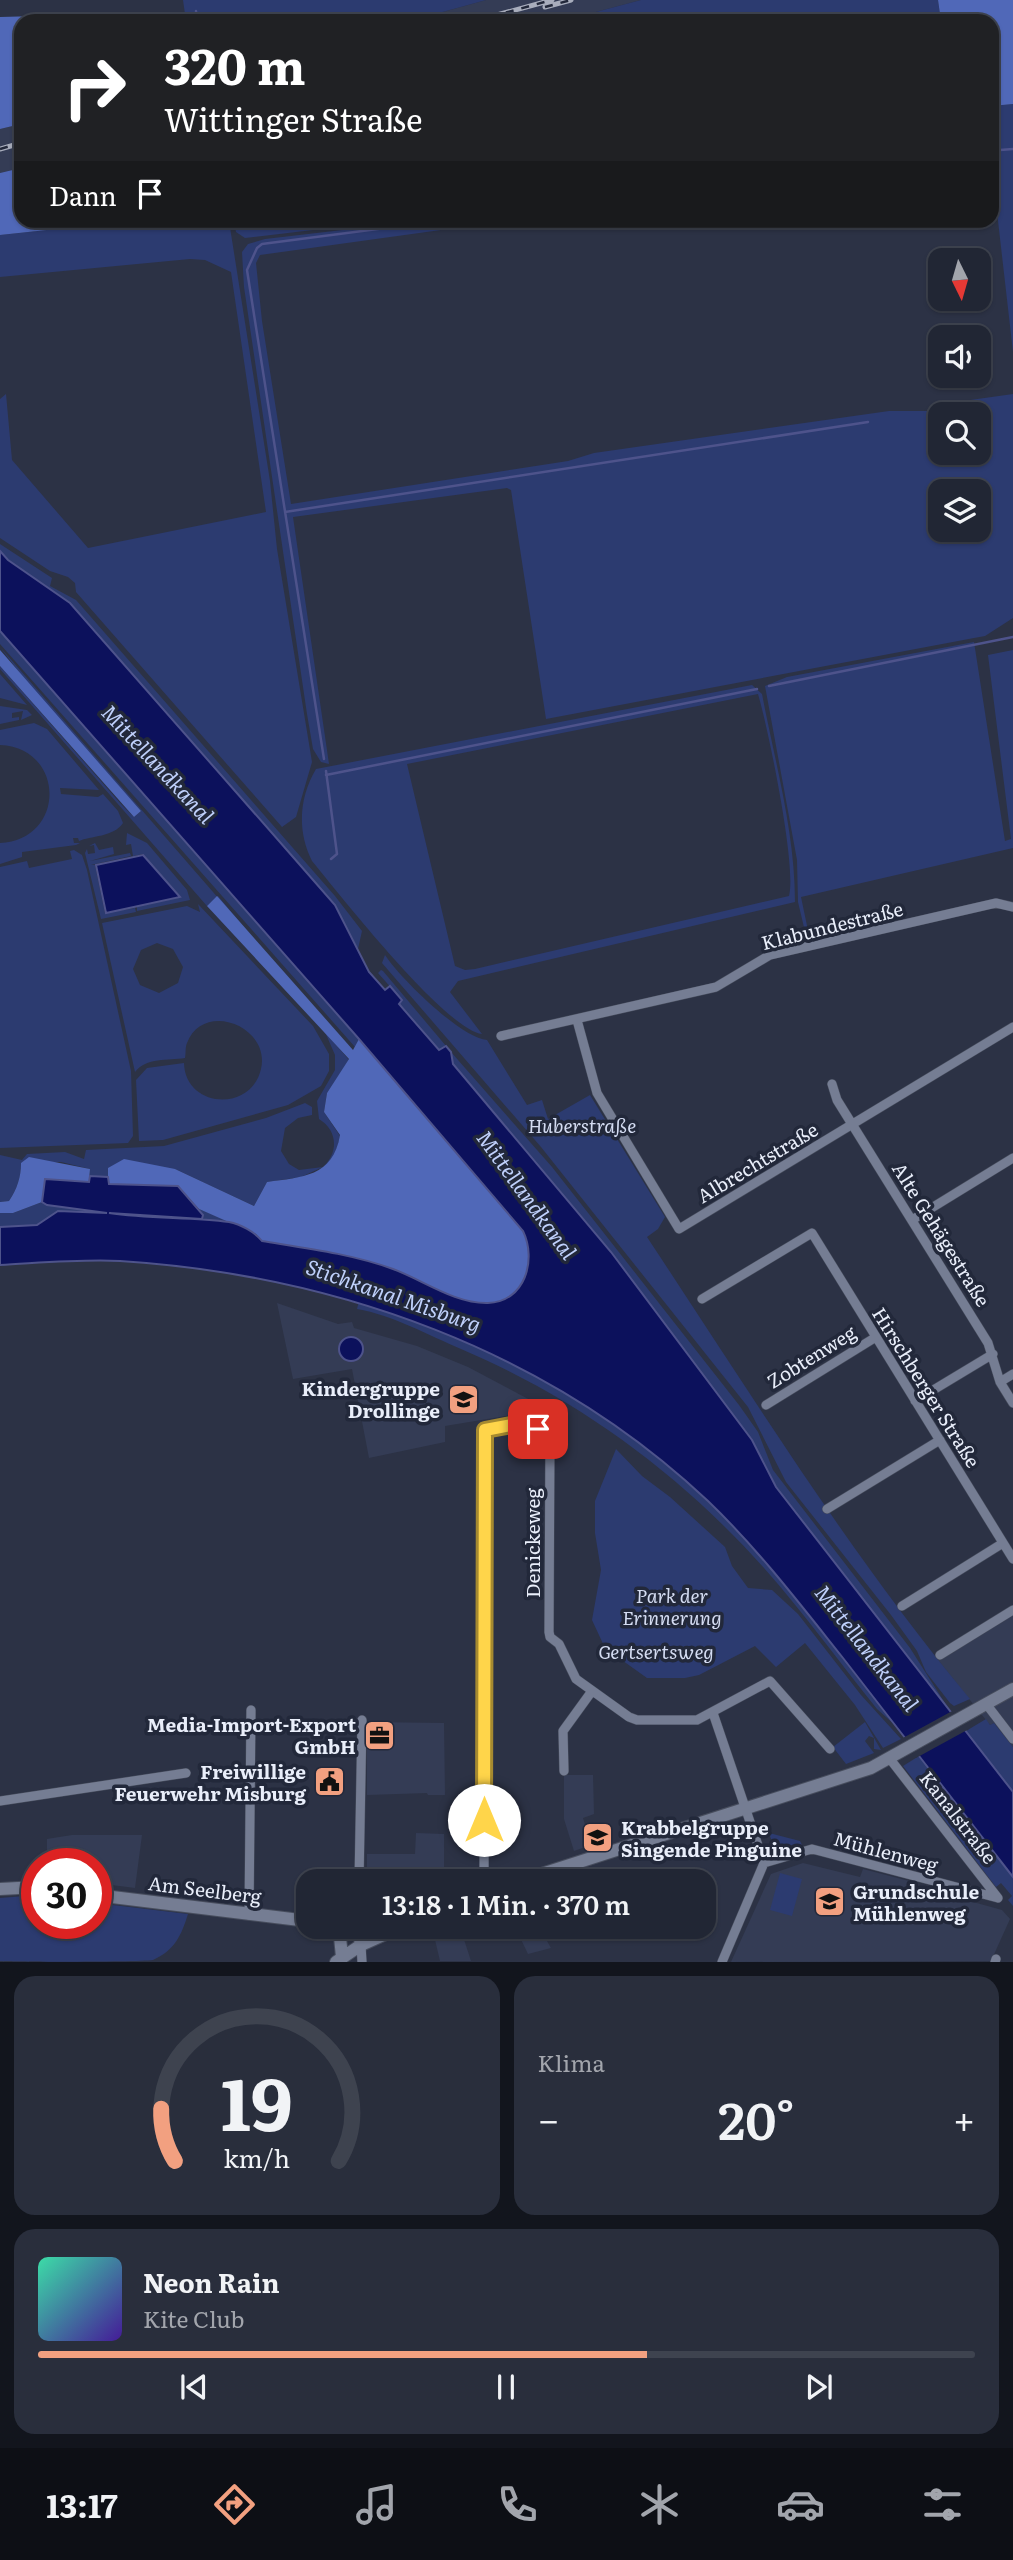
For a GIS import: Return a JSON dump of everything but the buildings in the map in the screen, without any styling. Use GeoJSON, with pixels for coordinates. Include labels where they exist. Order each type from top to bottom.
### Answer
{"type":"FeatureCollection","features":[{"type":"Feature","properties":{"kind":"main road"},"geometry":{"type":"LineString","coordinates":[[558,1869],[868,1769],[1013,1689]]}},
{"type":"Feature","properties":{"kind":"main road"},"geometry":{"type":"LineString","coordinates":[[0,1889],[21,1888]]}},
{"type":"Feature","properties":{"kind":"main road","name":"Am Seelberg"},"geometry":{"type":"LineString","coordinates":[[112,1897],[296,1920]]}},
{"type":"Feature","properties":{"kind":"main road"},"geometry":{"type":"LineString","coordinates":[[340,1939],[339,1959],[361,1954],[383,1939]]}},
{"type":"Feature","properties":{"kind":"street","name":"Klabundestraße"},"geometry":{"type":"LineString","coordinates":[[501,1036],[716,987],[770,956],[996,903],[1013,907]]}},
{"type":"Feature","properties":{"kind":"street","name":"Albrechtstraße"},"geometry":{"type":"LineString","coordinates":[[578,1020],[597,1093],[679,1229],[1013,1027]]}},
{"type":"Feature","properties":{"kind":"street"},"geometry":{"type":"LineString","coordinates":[[832,1084],[837,1100],[853,1124]]}},
{"type":"Feature","properties":{"kind":"street","name":"Alte Gehägestraße"},"geometry":{"type":"LineString","coordinates":[[853,1124],[993,1354],[1000,1382],[1013,1403]]}},
{"type":"Feature","properties":{"kind":"street"},"geometry":{"type":"LineString","coordinates":[[912,1220],[1013,1158]]}},
{"type":"Feature","properties":{"kind":"street","name":"Hirschberger Straße"},"geometry":{"type":"LineString","coordinates":[[702,1299],[812,1233],[1013,1559]]}},
{"type":"Feature","properties":{"kind":"street","name":"Zobtenweg"},"geometry":{"type":"LineString","coordinates":[[765,1405],[876,1337]]}},
{"type":"Feature","properties":{"kind":"street"},"geometry":{"type":"LineString","coordinates":[[915,1401],[993,1354]]}},
{"type":"Feature","properties":{"kind":"street"},"geometry":{"type":"LineString","coordinates":[[1000,1382],[1013,1374]]}},
{"type":"Feature","properties":{"kind":"street","name":"Denickeweg"},"geometry":{"type":"LineString","coordinates":[[484,1869],[485,1430],[527,1422],[550,1437],[549,1632],[550,1637],[559,1644],[576,1679],[592,1691]]}},
{"type":"Feature","properties":{"kind":"street"},"geometry":{"type":"LineString","coordinates":[[827,1509],[940,1440]]}},
{"type":"Feature","properties":{"kind":"street"},"geometry":{"type":"LineString","coordinates":[[902,1606],[1003,1543]]}},
{"type":"Feature","properties":{"kind":"street"},"geometry":{"type":"LineString","coordinates":[[940,1655],[1013,1610]]}},
{"type":"Feature","properties":{"kind":"street"},"geometry":{"type":"LineString","coordinates":[[564,1771],[563,1731],[592,1691],[637,1720],[697,1720],[713,1713],[717,1706],[770,1681],[830,1749]]}},
{"type":"Feature","properties":{"kind":"street"},"geometry":{"type":"LineString","coordinates":[[987,1705],[1013,1740]]}},
{"type":"Feature","properties":{"kind":"street"},"geometry":{"type":"LineString","coordinates":[[249,1915],[251,1710]]}},
{"type":"Feature","properties":{"kind":"street"},"geometry":{"type":"LineString","coordinates":[[713,1713],[764,1863],[722,1962]]}},
{"type":"Feature","properties":{"kind":"street"},"geometry":{"type":"LineString","coordinates":[[359,1869],[362,1720]]}},
{"type":"Feature","properties":{"kind":"street","name":"Kanalstraße"},"geometry":{"type":"LineString","coordinates":[[895,1756],[998,1898]]}},
{"type":"Feature","properties":{"kind":"street"},"geometry":{"type":"LineString","coordinates":[[0,1801],[186,1773]]}},
{"type":"Feature","properties":{"kind":"street","name":"Mühlenweg"},"geometry":{"type":"LineString","coordinates":[[764,1863],[812,1849],[998,1898]]}},
{"type":"Feature","properties":{"kind":"shaded area"},"geometry":{"type":"Polygon","coordinates":[[[486,0],[641,0],[588,14],[435,14],[486,0]]]}},
{"type":"Feature","properties":{"kind":"shaded area"},"geometry":{"type":"Polygon","coordinates":[[[938,0],[1013,0],[1013,104],[999,105],[999,14],[940,14],[938,0]]]}},
{"type":"Feature","properties":{"kind":"shaded area"},"geometry":{"type":"Polygon","coordinates":[[[185,12],[185,14],[111,14],[185,12]]]}},
{"type":"Feature","properties":{"kind":"shaded area"},"geometry":{"type":"Polygon","coordinates":[[[0,17],[14,17],[14,126],[0,129],[0,17]]]}},
{"type":"Feature","properties":{"kind":"shaded area"},"geometry":{"type":"Polygon","coordinates":[[[14,126],[14,170],[0,173],[0,129],[14,126]]]}},
{"type":"Feature","properties":{"kind":"shaded area"},"geometry":{"type":"Polygon","coordinates":[[[14,170],[14,228],[66,228],[0,235],[0,173],[14,170]]]}},
{"type":"Feature","properties":{"kind":"shaded area"},"geometry":{"type":"Polygon","coordinates":[[[0,650],[141,811],[134,817],[0,666],[0,650]]]}},
{"type":"Feature","properties":{"kind":"shaded area"},"geometry":{"type":"Polygon","coordinates":[[[217,896],[353,1050],[359,1039],[523,1231],[529,1254],[528,1266],[525,1277],[511,1295],[501,1301],[488,1303],[463,1300],[404,1274],[361,1259],[262,1241],[256,1234],[199,1209],[178,1186],[108,1184],[108,1168],[124,1159],[175,1169],[254,1206],[267,1182],[314,1172],[331,1159],[336,1149],[340,1135],[324,1112],[327,1093],[349,1059],[207,906],[217,896]]]}},
{"type":"Feature","properties":{"kind":"shaded area"},"geometry":{"type":"Polygon","coordinates":[[[29,1157],[90,1169],[89,1182],[45,1179],[42,1202],[13,1213],[0,1213],[0,1202],[9,1201],[18,1183],[21,1163],[29,1157]]]}},
{"type":"Feature","properties":{"kind":"shaded area"},"geometry":{"type":"Polygon","coordinates":[[[277,1303],[338,1324],[352,1322],[354,1328],[417,1346],[468,1367],[547,1409],[445,1426],[445,1442],[369,1458],[352,1369],[293,1379],[277,1303]]]}},
{"type":"Feature","properties":{"kind":"shaded area"},"geometry":{"type":"Polygon","coordinates":[[[1013,1613],[1013,1747],[994,1723],[990,1725],[938,1660],[1013,1613]]]}},
{"type":"Feature","properties":{"kind":"shaded area"},"geometry":{"type":"Polygon","coordinates":[[[367,1722],[444,1723],[445,1795],[367,1795],[367,1722]]]}},
{"type":"Feature","properties":{"kind":"shaded area"},"geometry":{"type":"Polygon","coordinates":[[[564,1775],[593,1775],[594,1814],[583,1818],[591,1845],[574,1851],[564,1819],[564,1775]]]}},
{"type":"Feature","properties":{"kind":"shaded area"},"geometry":{"type":"Polygon","coordinates":[[[416,1833],[444,1834],[444,1869],[367,1869],[367,1854],[415,1854],[416,1833]]]}},
{"type":"Feature","properties":{"kind":"shaded area"},"geometry":{"type":"Polygon","coordinates":[[[72,1835],[142,1835],[135,1888],[112,1885],[112,1848],[47,1848],[47,1839],[72,1835]]]}},
{"type":"Feature","properties":{"kind":"shaded area","name":"Grundschule Mühlenweg"},"geometry":{"type":"Polygon","coordinates":[[[803,1863],[860,1877],[863,1869],[909,1881],[908,1884],[1002,1910],[1010,1919],[991,1961],[731,1962],[771,1874],[803,1863]]]}},
{"type":"Feature","properties":{"kind":"shaded area"},"geometry":{"type":"Polygon","coordinates":[[[435,1939],[464,1939],[471,1961],[440,1961],[435,1939]]]}},
{"type":"Feature","properties":{"kind":"shaded area"},"geometry":{"type":"Polygon","coordinates":[[[521,1939],[546,1939],[551,1948],[528,1954],[521,1939]]]}},
{"type":"Feature","properties":{"kind":"green space"},"geometry":{"type":"Polygon","coordinates":[[[183,0],[486,0],[435,14],[185,14],[183,0]]]}},
{"type":"Feature","properties":{"kind":"green space"},"geometry":{"type":"Polygon","coordinates":[[[641,0],[938,0],[940,14],[588,14],[641,0]]]}},
{"type":"Feature","properties":{"kind":"green space"},"geometry":{"type":"Polygon","coordinates":[[[1013,104],[1013,352],[999,228],[999,105],[1013,104]]]}},
{"type":"Feature","properties":{"kind":"green space"},"geometry":{"type":"Polygon","coordinates":[[[66,228],[230,228],[270,481],[277,549],[312,762],[296,817],[282,827],[76,592],[75,583],[68,577],[50,571],[0,538],[0,399],[6,394],[12,460],[88,548],[266,512],[231,272],[205,260],[190,259],[0,277],[0,235],[66,228]]]}},
{"type":"Feature","properties":{"kind":"green space"},"geometry":{"type":"Polygon","coordinates":[[[235,228],[330,228],[245,238],[236,232],[235,228]]]}},
{"type":"Feature","properties":{"kind":"green space"},"geometry":{"type":"Polygon","coordinates":[[[360,228],[455,228],[260,255],[256,263],[262,321],[291,504],[568,461],[594,453],[889,411],[928,411],[928,465],[991,465],[991,402],[956,402],[1013,394],[1013,618],[985,636],[546,719],[511,490],[507,488],[293,517],[329,764],[321,762],[313,749],[307,714],[244,287],[242,252],[248,244],[265,239],[360,228]]]}},
{"type":"Feature","properties":{"kind":"green space"},"geometry":{"type":"Polygon","coordinates":[[[0,544],[52,578],[50,586],[76,600],[335,896],[362,931],[358,949],[335,905],[70,603],[8,560],[0,551],[0,544]]]}},
{"type":"Feature","properties":{"kind":"green space"},"geometry":{"type":"Polygon","coordinates":[[[0,631],[359,1039],[355,1047],[0,644],[0,631]]]}},
{"type":"Feature","properties":{"kind":"green space"},"geometry":{"type":"Polygon","coordinates":[[[974,642],[1005,841],[1011,839],[988,655],[1013,650],[1013,848],[801,897],[810,940],[807,940],[798,902],[797,860],[765,686],[787,677],[974,642]]]}},
{"type":"Feature","properties":{"kind":"green space"},"geometry":{"type":"Polygon","coordinates":[[[0,647],[217,897],[207,906],[0,669],[0,666],[121,804],[134,817],[141,811],[34,692],[0,647]]]}},
{"type":"Feature","properties":{"kind":"green space"},"geometry":{"type":"Polygon","coordinates":[[[0,674],[27,705],[0,698],[0,674]]]}},
{"type":"Feature","properties":{"kind":"green space"},"geometry":{"type":"Polygon","coordinates":[[[752,685],[762,694],[783,797],[792,850],[795,902],[458,981],[450,992],[482,1034],[466,1027],[444,1010],[420,986],[312,861],[304,838],[302,815],[306,791],[316,769],[752,685]],[[758,694],[407,764],[455,966],[465,970],[475,969],[789,896],[789,857],[785,828],[758,694]]]}},
{"type":"Feature","properties":{"kind":"green space"},"geometry":{"type":"Polygon","coordinates":[[[0,706],[27,710],[32,715],[21,720],[23,711],[12,713],[12,718],[19,717],[19,720],[0,724],[0,706]]]}},
{"type":"Feature","properties":{"kind":"green space"},"geometry":{"type":"Polygon","coordinates":[[[34,723],[47,729],[99,790],[60,788],[61,794],[98,797],[103,794],[118,811],[123,823],[108,834],[79,841],[78,838],[73,838],[74,843],[80,843],[76,845],[22,852],[22,857],[0,864],[0,843],[22,838],[37,827],[46,811],[50,794],[46,777],[37,761],[22,750],[0,745],[0,730],[34,723]]]}},
{"type":"Feature","properties":{"kind":"green space"},"geometry":{"type":"Polygon","coordinates":[[[127,833],[147,843],[187,890],[190,900],[137,911],[137,907],[181,897],[143,854],[133,856],[131,844],[126,845],[127,833]]]}},
{"type":"Feature","properties":{"kind":"green space"},"geometry":{"type":"Polygon","coordinates":[[[95,843],[99,850],[113,847],[114,854],[90,861],[130,853],[131,856],[91,865],[95,865],[105,913],[135,908],[136,912],[101,919],[85,853],[87,849],[88,854],[95,853],[94,845],[89,846],[95,843]]]}},
{"type":"Feature","properties":{"kind":"green space"},"geometry":{"type":"Polygon","coordinates":[[[74,850],[82,855],[87,870],[131,1071],[133,1136],[128,1143],[0,1148],[0,867],[27,861],[29,868],[72,859],[70,851],[74,850]]]}},
{"type":"Feature","properties":{"kind":"green space"},"geometry":{"type":"Polygon","coordinates":[[[218,896],[253,938],[217,897],[218,896]]]}},
{"type":"Feature","properties":{"kind":"green space"},"geometry":{"type":"Polygon","coordinates":[[[198,904],[313,1026],[329,1054],[329,1071],[321,1086],[288,1105],[163,1140],[139,1141],[136,1080],[147,1068],[184,1063],[187,1078],[195,1089],[206,1096],[219,1099],[233,1098],[245,1093],[255,1083],[261,1069],[261,1054],[256,1041],[234,1024],[220,1021],[207,1023],[195,1030],[186,1045],[185,1058],[158,1060],[145,1064],[135,1072],[102,923],[187,906],[200,912],[198,904]],[[157,943],[141,950],[133,969],[140,985],[159,993],[178,983],[183,967],[173,949],[157,943]]]}},
{"type":"Feature","properties":{"kind":"green space","name":"Huberstraße"},"geometry":{"type":"Polygon","coordinates":[[[385,955],[404,978],[447,1018],[476,1037],[487,1040],[527,1105],[542,1100],[548,1119],[590,1095],[665,1217],[658,1229],[647,1237],[842,1531],[970,1699],[954,1706],[950,1703],[926,1672],[917,1651],[891,1615],[786,1482],[748,1407],[541,1147],[382,963],[385,955]]]}},
{"type":"Feature","properties":{"kind":"green space"},"geometry":{"type":"Polygon","coordinates":[[[381,970],[446,1046],[440,1051],[398,1004],[402,1000],[378,973],[381,970]]]}},
{"type":"Feature","properties":{"kind":"green space"},"geometry":{"type":"Polygon","coordinates":[[[325,1032],[349,1060],[327,1093],[324,1112],[340,1136],[335,1153],[324,1166],[332,1154],[334,1141],[329,1129],[319,1119],[317,1101],[335,1070],[335,1055],[325,1032]]]}},
{"type":"Feature","properties":{"kind":"green space"},"geometry":{"type":"Polygon","coordinates":[[[451,1052],[552,1167],[739,1405],[758,1432],[773,1470],[910,1648],[950,1711],[776,1487],[752,1440],[611,1252],[453,1064],[451,1052]]]}},
{"type":"Feature","properties":{"kind":"green space"},"geometry":{"type":"Polygon","coordinates":[[[305,1103],[312,1107],[312,1115],[298,1118],[285,1128],[281,1151],[289,1164],[299,1170],[323,1167],[301,1177],[267,1182],[254,1206],[175,1169],[108,1177],[90,1176],[90,1169],[61,1162],[21,1163],[12,1196],[9,1201],[0,1202],[0,1155],[22,1160],[27,1154],[65,1152],[84,1159],[86,1150],[164,1146],[266,1118],[305,1103]]]}},
{"type":"Feature","properties":{"kind":"green space"},"geometry":{"type":"Polygon","coordinates":[[[42,1202],[47,1205],[107,1213],[57,1212],[37,1225],[0,1227],[0,1213],[13,1213],[42,1202]]]}},
{"type":"Feature","properties":{"kind":"green space"},"geometry":{"type":"Polygon","coordinates":[[[199,1209],[231,1222],[143,1219],[108,1211],[202,1218],[199,1209]]]}},
{"type":"Feature","properties":{"kind":"green space"},"geometry":{"type":"Polygon","coordinates":[[[359,1301],[407,1317],[500,1357],[545,1381],[630,1436],[707,1501],[758,1553],[806,1609],[895,1725],[877,1709],[764,1568],[731,1533],[662,1470],[586,1415],[546,1391],[410,1326],[357,1309],[359,1301]]]}},
{"type":"Feature","properties":{"kind":"green space","name":"Park der Erinnerung"},"geometry":{"type":"Polygon","coordinates":[[[616,1449],[642,1476],[670,1497],[725,1547],[732,1566],[748,1588],[772,1590],[798,1614],[861,1695],[901,1739],[883,1748],[855,1705],[805,1643],[776,1667],[755,1646],[699,1675],[685,1678],[647,1678],[605,1648],[592,1620],[601,1570],[595,1533],[595,1501],[616,1449]]]}},
{"type":"Feature","properties":{"kind":"green space"},"geometry":{"type":"Polygon","coordinates":[[[986,1719],[990,1725],[994,1723],[1013,1747],[1013,1792],[966,1731],[986,1719]]]}},
{"type":"Feature","properties":{"kind":"green space"},"geometry":{"type":"Polygon","coordinates":[[[865,1722],[881,1750],[874,1749],[874,1738],[869,1736],[865,1741],[874,1753],[846,1764],[833,1747],[865,1722]]]}},
{"type":"Feature","properties":{"kind":"green space"},"geometry":{"type":"Polygon","coordinates":[[[919,1756],[1013,1877],[1013,1906],[1008,1900],[1012,1896],[1001,1883],[996,1887],[903,1766],[919,1756]]]}},
{"type":"Feature","properties":{"kind":"green space"},"geometry":{"type":"Polygon","coordinates":[[[769,1833],[800,1841],[802,1845],[776,1854],[769,1833]]]}},
{"type":"Feature","properties":{"kind":"green space"},"geometry":{"type":"Polygon","coordinates":[[[780,1873],[802,1879],[792,1916],[770,1910],[780,1873]]]}},
{"type":"Feature","properties":{"kind":"green space"},"geometry":{"type":"Polygon","coordinates":[[[21,1896],[21,1939],[112,1939],[112,1905],[188,1914],[176,1941],[167,1952],[153,1960],[0,1961],[0,1898],[21,1896]]]}},
{"type":"Feature","properties":{"kind":"water"},"geometry":{"type":"Polygon","coordinates":[[[0,551],[8,560],[70,603],[335,905],[369,972],[385,990],[390,986],[402,1000],[399,1004],[439,1050],[446,1046],[451,1052],[453,1064],[611,1252],[752,1440],[776,1487],[1013,1792],[1013,1877],[843,1658],[744,1538],[708,1501],[646,1448],[579,1402],[509,1362],[435,1330],[359,1303],[280,1283],[201,1269],[120,1261],[0,1265],[0,1227],[37,1225],[58,1211],[107,1213],[47,1205],[42,1202],[45,1179],[89,1182],[90,1176],[108,1177],[109,1184],[178,1186],[203,1215],[202,1219],[109,1213],[233,1223],[262,1241],[361,1259],[404,1274],[463,1300],[488,1303],[501,1301],[511,1295],[525,1278],[529,1254],[523,1231],[359,1039],[0,631],[0,551]]]}},
{"type":"Feature","properties":{"kind":"water"},"geometry":{"type":"Polygon","coordinates":[[[143,855],[180,897],[106,913],[96,865],[143,855]]]}},
{"type":"Feature","properties":{"kind":"water"},"geometry":{"type":"Polygon","coordinates":[[[351,1337],[360,1340],[363,1349],[360,1358],[351,1361],[342,1358],[339,1349],[342,1340],[351,1337]]]}},
{"type":"Feature","properties":{"kind":"pier"},"geometry":{"type":"Polygon","coordinates":[[[954,1710],[969,1729],[916,1758],[901,1739],[954,1710]]]}},
{"type":"Feature","properties":{"kind":"waterway"},"geometry":{"type":"LineString","coordinates":[[1000,150],[1013,149]]}},
{"type":"Feature","properties":{"kind":"waterway"},"geometry":{"type":"LineString","coordinates":[[324,759],[247,270],[257,248],[262,244],[385,228]]}},
{"type":"Feature","properties":{"kind":"waterway"},"geometry":{"type":"LineString","coordinates":[[285,512],[868,422]]}},
{"type":"Feature","properties":{"kind":"waterway"},"geometry":{"type":"LineString","coordinates":[[769,686],[1013,637]]}},
{"type":"Feature","properties":{"kind":"waterway"},"geometry":{"type":"LineString","coordinates":[[326,775],[757,689]]}},
{"type":"Feature","properties":{"kind":"waterway"},"geometry":{"type":"LineString","coordinates":[[326,771],[337,854],[331,859]]}},
{"type":"Feature","properties":{"kind":"railway"},"geometry":{"type":"LineString","coordinates":[[501,14],[552,0]]}},
{"type":"Feature","properties":{"kind":"railway"},"geometry":{"type":"LineString","coordinates":[[545,7],[571,0]]}},
{"type":"Feature","properties":{"kind":"railway"},"geometry":{"type":"LineString","coordinates":[[0,149],[14,145]]}},
{"type":"Feature","properties":{"kind":"place","name":"Kindergruppe Drollinge"},"geometry":{"type":"Point","coordinates":[463,1399]}},
{"type":"Feature","properties":{"kind":"place","name":"Media-Import-Export GmbH"},"geometry":{"type":"Point","coordinates":[379,1735]}},
{"type":"Feature","properties":{"kind":"place","name":"Freiwillige Feuerwehr Misburg"},"geometry":{"type":"Point","coordinates":[329,1782]}},
{"type":"Feature","properties":{"kind":"place","name":"Krabbelgruppe Singende Pinguine"},"geometry":{"type":"Point","coordinates":[598,1838]}},
{"type":"Feature","properties":{"kind":"place","name":"Grundschule Mühlenweg"},"geometry":{"type":"Point","coordinates":[830,1902]}},
{"type":"Feature","properties":{"kind":"route"},"geometry":{"type":"LineString","coordinates":[[484,1820],[485,1430],[527,1422],[538,1429]]}},
{"type":"Feature","properties":{"kind":"water label","name":"Mittellandkanal"},"geometry":{"type":"Point","coordinates":[159,763]}},
{"type":"Feature","properties":{"kind":"water label","name":"Mittellandkanal"},"geometry":{"type":"Point","coordinates":[528,1194]}},
{"type":"Feature","properties":{"kind":"water label","name":"Stichkanal Misburg"},"geometry":{"type":"Point","coordinates":[394,1294]}},
{"type":"Feature","properties":{"kind":"water label","name":"Mittellandkanal"},"geometry":{"type":"Point","coordinates":[868,1647]}},
{"type":"Feature","properties":{"kind":"park label","name":"Gertsertsweg"},"geometry":{"type":"Point","coordinates":[656,1651]}}]}
